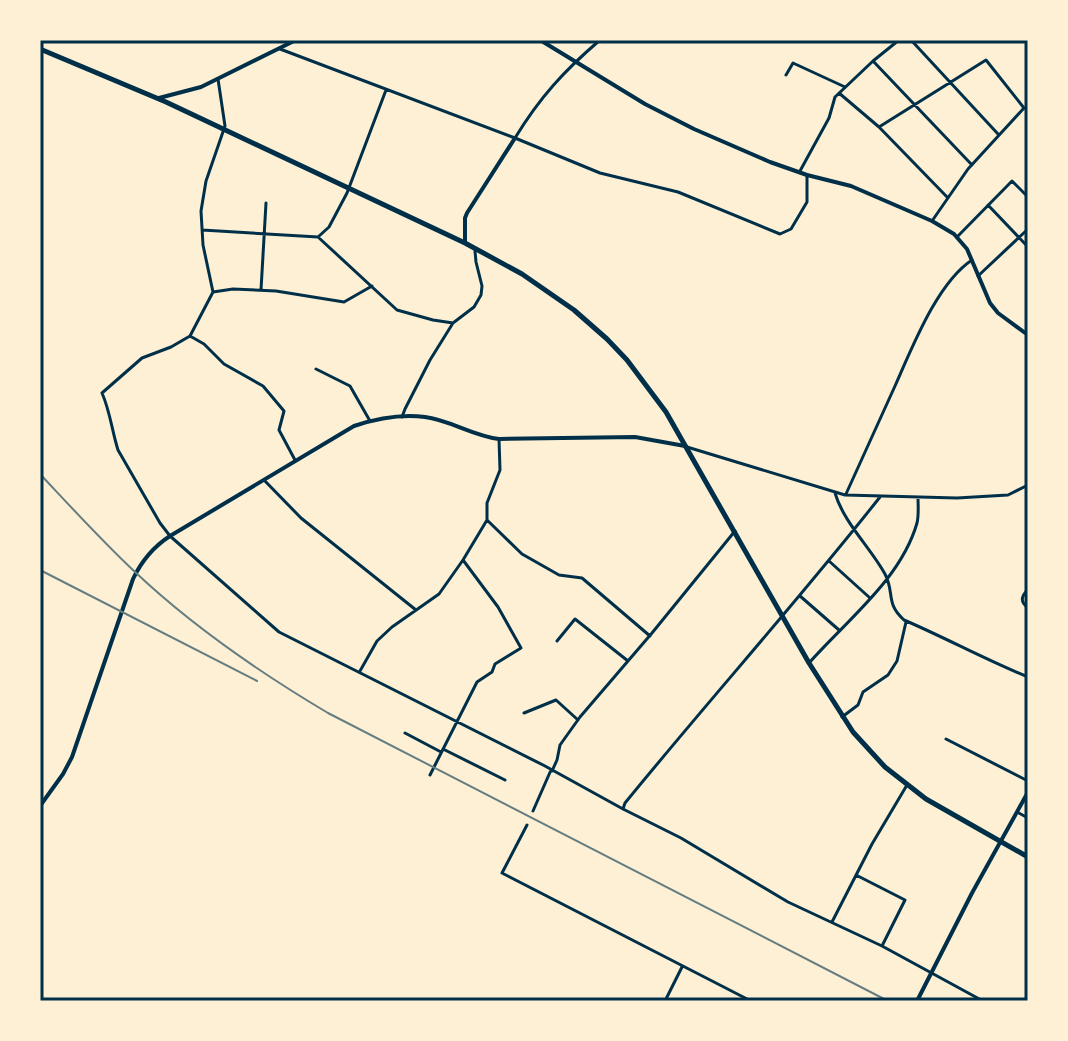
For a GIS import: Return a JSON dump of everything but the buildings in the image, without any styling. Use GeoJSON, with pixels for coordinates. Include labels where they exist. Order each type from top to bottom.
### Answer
{"type":"FeatureCollection","features":[{"type":"Feature","properties":{"kind":"highway"},"geometry":{"type":"LineString","coordinates":[[40,49],[158,99],[465,243],[522,274],[574,310],[607,339],[644,381],[687,447],[809,663],[842,717],[870,751],[926,799],[1028,857]]}},
{"type":"Feature","properties":{"kind":"street"},"geometry":{"type":"LineString","coordinates":[[158,99],[218,79],[296,40]]}},
{"type":"Feature","properties":{"kind":"street"},"geometry":{"type":"LineString","coordinates":[[540,40],[645,104],[694,129],[807,175],[851,186],[932,221],[957,237],[967,249],[990,303],[998,313],[1028,335]]}},
{"type":"Feature","properties":{"kind":"street"},"geometry":{"type":"LineString","coordinates":[[465,243],[467,213],[542,96],[600,40]]}},
{"type":"Feature","properties":{"kind":"street"},"geometry":{"type":"LineString","coordinates":[[799,172],[829,118],[835,97],[899,40]]}},
{"type":"Feature","properties":{"kind":"street"},"geometry":{"type":"LineString","coordinates":[[911,40],[998,135]]}},
{"type":"Feature","properties":{"kind":"street"},"geometry":{"type":"LineString","coordinates":[[280,49],[600,173],[678,192],[780,234],[791,229],[807,202],[807,175]]}},
{"type":"Feature","properties":{"kind":"street"},"geometry":{"type":"LineString","coordinates":[[879,127],[986,60],[1024,108],[972,165],[932,221]]}},
{"type":"Feature","properties":{"kind":"street"},"geometry":{"type":"LineString","coordinates":[[873,61],[972,165]]}},
{"type":"Feature","properties":{"kind":"street"},"geometry":{"type":"LineString","coordinates":[[786,75],[793,63],[845,87]]}},
{"type":"Feature","properties":{"kind":"street"},"geometry":{"type":"LineString","coordinates":[[218,79],[225,126],[206,181],[201,211],[203,245],[213,292],[190,336],[142,358],[102,393],[118,450],[170,536],[279,632],[552,770],[681,838],[788,902],[882,946],[983,1001]]}},
{"type":"Feature","properties":{"kind":"street"},"geometry":{"type":"LineString","coordinates":[[318,237],[329,227],[347,189],[386,90]]}},
{"type":"Feature","properties":{"kind":"street"},"geometry":{"type":"LineString","coordinates":[[839,93],[879,127],[948,198]]}},
{"type":"Feature","properties":{"kind":"street"},"geometry":{"type":"LineString","coordinates":[[957,237],[1012,181],[1028,197]]}},
{"type":"Feature","properties":{"kind":"street"},"geometry":{"type":"LineString","coordinates":[[261,290],[266,203]]}},
{"type":"Feature","properties":{"kind":"street"},"geometry":{"type":"LineString","coordinates":[[988,205],[1028,247]]}},
{"type":"Feature","properties":{"kind":"street"},"geometry":{"type":"LineString","coordinates":[[978,276],[1028,229]]}},
{"type":"Feature","properties":{"kind":"street"},"geometry":{"type":"LineString","coordinates":[[202,230],[318,237],[397,310],[453,323]]}},
{"type":"Feature","properties":{"kind":"street"},"geometry":{"type":"LineString","coordinates":[[402,417],[430,360],[453,323],[474,307],[481,295],[475,249]]}},
{"type":"Feature","properties":{"kind":"street"},"geometry":{"type":"LineString","coordinates":[[845,495],[919,335],[947,285],[961,267],[972,260]]}},
{"type":"Feature","properties":{"kind":"street"},"geometry":{"type":"LineString","coordinates":[[213,292],[261,290],[344,302],[372,286]]}},
{"type":"Feature","properties":{"kind":"street"},"geometry":{"type":"LineString","coordinates":[[190,336],[204,344],[224,364],[263,386],[280,405],[284,411],[279,430],[295,460]]}},
{"type":"Feature","properties":{"kind":"street"},"geometry":{"type":"LineString","coordinates":[[316,369],[350,386],[370,421]]}},
{"type":"Feature","properties":{"kind":"street"},"geometry":{"type":"LineString","coordinates":[[40,806],[72,757],[133,579],[146,556],[170,536],[354,426],[402,417],[429,418],[499,439],[635,437],[675,443],[845,495],[957,498],[1008,495],[1028,485]]}},
{"type":"Feature","properties":{"kind":"street"},"geometry":{"type":"LineString","coordinates":[[359,671],[377,641],[439,594],[463,560],[487,520],[487,503],[500,470],[499,439]]}},
{"type":"Feature","properties":{"kind":"street"},"geometry":{"type":"LineString","coordinates":[[263,479],[301,518],[416,610]]}},
{"type":"Feature","properties":{"kind":"street"},"geometry":{"type":"LineString","coordinates":[[835,493],[837,501],[887,579],[893,609],[907,621],[1028,677]]}},
{"type":"Feature","properties":{"kind":"street"},"geometry":{"type":"LineString","coordinates":[[623,809],[694,719],[783,617],[880,497]]}},
{"type":"Feature","properties":{"kind":"street"},"geometry":{"type":"LineString","coordinates":[[809,663],[887,579],[916,524],[918,497]]}},
{"type":"Feature","properties":{"kind":"street"},"geometry":{"type":"LineString","coordinates":[[487,520],[522,554],[559,575],[582,578],[650,636]]}},
{"type":"Feature","properties":{"kind":"street"},"geometry":{"type":"LineString","coordinates":[[533,811],[557,760],[560,745],[578,720],[735,531]]}},
{"type":"Feature","properties":{"kind":"street"},"geometry":{"type":"LineString","coordinates":[[430,775],[477,682],[492,672],[495,664],[521,648],[498,607],[463,560]]}},
{"type":"Feature","properties":{"kind":"street"},"geometry":{"type":"LineString","coordinates":[[829,561],[870,598]]}},
{"type":"Feature","properties":{"kind":"street"},"geometry":{"type":"LineString","coordinates":[[1028,589],[1022,598],[1028,608]]}},
{"type":"Feature","properties":{"kind":"street"},"geometry":{"type":"LineString","coordinates":[[800,596],[839,630]]}},
{"type":"Feature","properties":{"kind":"street"},"geometry":{"type":"LineString","coordinates":[[557,641],[575,619],[628,661]]}},
{"type":"Feature","properties":{"kind":"street"},"geometry":{"type":"LineString","coordinates":[[842,717],[858,705],[863,692],[888,675],[897,661],[907,621]]}},
{"type":"Feature","properties":{"kind":"street"},"geometry":{"type":"LineString","coordinates":[[524,713],[556,700],[578,720]]}},
{"type":"Feature","properties":{"kind":"street"},"geometry":{"type":"LineString","coordinates":[[405,733],[505,780]]}},
{"type":"Feature","properties":{"kind":"street"},"geometry":{"type":"LineString","coordinates":[[946,739],[1028,781]]}},
{"type":"Feature","properties":{"kind":"street"},"geometry":{"type":"LineString","coordinates":[[832,923],[872,844],[907,785]]}},
{"type":"Feature","properties":{"kind":"street"},"geometry":{"type":"LineString","coordinates":[[917,1001],[1028,792]]}},
{"type":"Feature","properties":{"kind":"street"},"geometry":{"type":"LineString","coordinates":[[1017,812],[1028,818]]}},
{"type":"Feature","properties":{"kind":"street"},"geometry":{"type":"LineString","coordinates":[[527,825],[502,873],[751,1001]]}},
{"type":"Feature","properties":{"kind":"street"},"geometry":{"type":"LineString","coordinates":[[856,875],[905,900],[882,946]]}},
{"type":"Feature","properties":{"kind":"street"},"geometry":{"type":"LineString","coordinates":[[665,1001],[682,967]]}},
{"type":"Feature","properties":{"kind":"railway"},"geometry":{"type":"LineString","coordinates":[[40,474],[156,591],[227,648],[302,697],[888,1001]]}},
{"type":"Feature","properties":{"kind":"railway"},"geometry":{"type":"LineString","coordinates":[[40,570],[257,681]]}}]}
